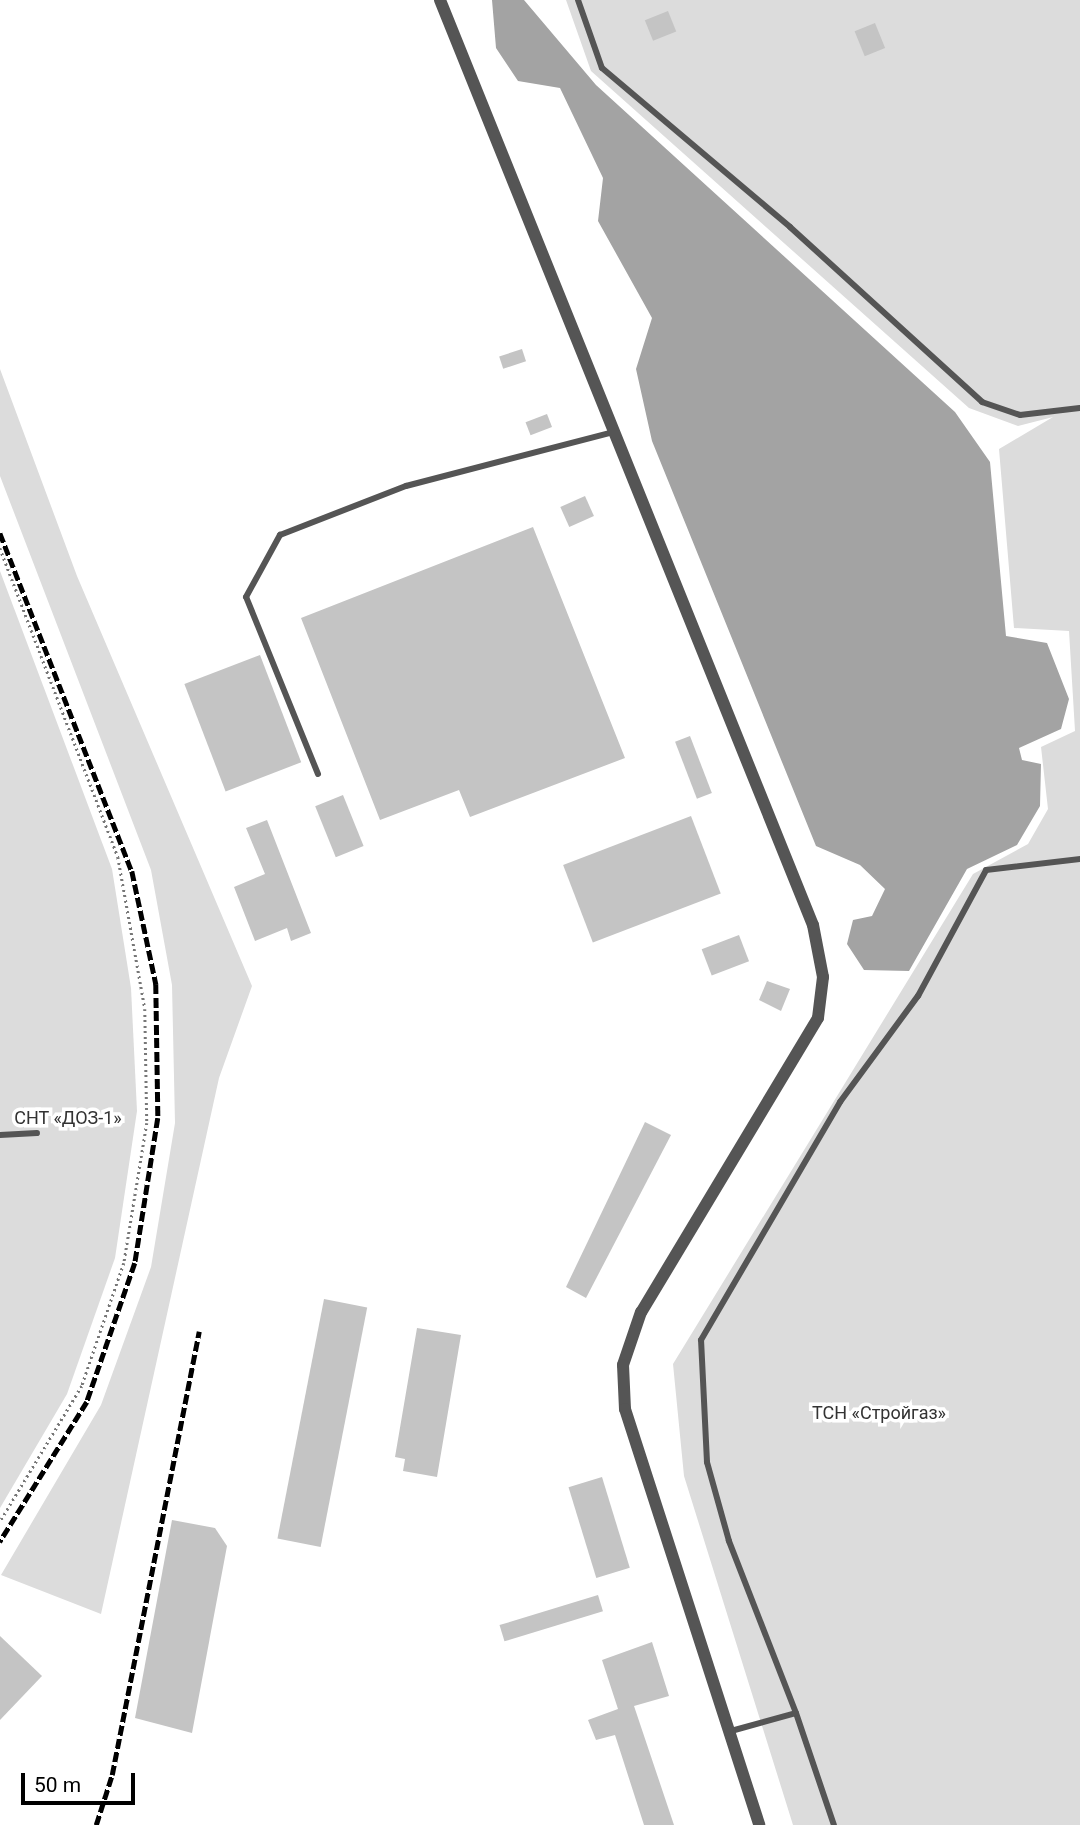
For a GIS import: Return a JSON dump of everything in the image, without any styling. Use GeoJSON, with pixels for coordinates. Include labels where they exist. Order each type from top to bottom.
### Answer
{"type":"FeatureCollection","features":[{"type":"Feature","properties":{"kind":"street"},"geometry":{"type":"LineString","coordinates":[[440,0],[813,925],[823,977],[818,1018],[640,1312],[623,1365],[625,1409],[731,1731],[759,1825]]}},
{"type":"Feature","properties":{"kind":"lane"},"geometry":{"type":"LineString","coordinates":[[578,0],[602,68],[790,227],[982,402],[1020,415],[1080,408]]}},
{"type":"Feature","properties":{"kind":"lane"},"geometry":{"type":"LineString","coordinates":[[318,774],[246,597],[280,535],[406,486],[614,432]]}},
{"type":"Feature","properties":{"kind":"lane"},"geometry":{"type":"LineString","coordinates":[[834,1825],[796,1713],[729,1541],[707,1462],[701,1340],[841,1102],[918,996],[985,870],[1080,859]]}},
{"type":"Feature","properties":{"kind":"lane"},"geometry":{"type":"LineString","coordinates":[[0,1135],[37,1133]]}},
{"type":"Feature","properties":{"kind":"lane"},"geometry":{"type":"LineString","coordinates":[[731,1731],[796,1713]]}},
{"type":"Feature","properties":{"kind":"path"},"geometry":{"type":"LineString","coordinates":[[0,548],[118,858],[145,1009],[146,1123],[124,1263],[82,1386],[0,1522]]}},
{"type":"Feature","properties":{"kind":"green space","name":"ТСН «Стройгаз»"},"geometry":{"type":"Polygon","coordinates":[[[566,0],[1080,0],[1080,1825],[793,1825],[684,1476],[673,1364],[973,874],[1028,844],[1048,809],[1041,747],[1075,731],[1069,631],[1014,628],[999,449],[1053,417],[1018,426],[969,408],[591,71],[566,0]]]}},
{"type":"Feature","properties":{"kind":"green space"},"geometry":{"type":"Polygon","coordinates":[[[0,369],[77,576],[252,986],[219,1078],[101,1614],[1,1575],[101,1405],[151,1267],[175,1123],[172,985],[151,870],[0,476],[0,369]]]}},
{"type":"Feature","properties":{"kind":"green space","name":"СНТ «ДОЗ-1»"},"geometry":{"type":"Polygon","coordinates":[[[0,571],[112,869],[131,988],[137,1111],[115,1258],[67,1394],[0,1508],[0,571]]]}},
{"type":"Feature","properties":{"kind":"shaded area"},"geometry":{"type":"Polygon","coordinates":[[[492,0],[524,0],[596,85],[955,412],[990,462],[1006,636],[1047,643],[1069,699],[1061,729],[1019,748],[1022,760],[1041,764],[1040,806],[1017,845],[967,869],[909,971],[864,970],[847,944],[853,920],[872,916],[885,889],[860,865],[816,846],[652,441],[636,369],[652,318],[598,221],[603,178],[560,88],[518,81],[496,48],[492,0]]]}},
{"type":"Feature","properties":{"kind":"building"},"geometry":{"type":"Polygon","coordinates":[[[668,11],[676,31],[653,41],[645,20],[668,11]]]}},
{"type":"Feature","properties":{"kind":"building"},"geometry":{"type":"Polygon","coordinates":[[[875,23],[885,48],[865,56],[855,31],[875,23]]]}},
{"type":"Feature","properties":{"kind":"building"},"geometry":{"type":"Polygon","coordinates":[[[522,349],[526,361],[503,369],[499,356],[522,349]]]}},
{"type":"Feature","properties":{"kind":"building"},"geometry":{"type":"Polygon","coordinates":[[[547,414],[552,427],[531,435],[526,422],[547,414]]]}},
{"type":"Feature","properties":{"kind":"building"},"geometry":{"type":"Polygon","coordinates":[[[585,496],[594,516],[569,527],[560,507],[585,496]]]}},
{"type":"Feature","properties":{"kind":"building"},"geometry":{"type":"Polygon","coordinates":[[[533,527],[625,758],[470,817],[459,790],[380,820],[301,618],[533,527]]]}},
{"type":"Feature","properties":{"kind":"building"},"geometry":{"type":"Polygon","coordinates":[[[260,655],[301,762],[226,791],[184,684],[260,655]]]}},
{"type":"Feature","properties":{"kind":"building"},"geometry":{"type":"Polygon","coordinates":[[[690,736],[712,793],[697,799],[675,742],[690,736]]]}},
{"type":"Feature","properties":{"kind":"building"},"geometry":{"type":"Polygon","coordinates":[[[343,795],[364,846],[336,857],[315,806],[343,795]]]}},
{"type":"Feature","properties":{"kind":"building"},"geometry":{"type":"Polygon","coordinates":[[[691,816],[721,893],[593,943],[563,865],[691,816]]]}},
{"type":"Feature","properties":{"kind":"building"},"geometry":{"type":"Polygon","coordinates":[[[267,820],[311,933],[291,941],[287,928],[255,941],[234,887],[265,874],[246,828],[267,820]]]}},
{"type":"Feature","properties":{"kind":"building"},"geometry":{"type":"Polygon","coordinates":[[[739,935],[749,961],[712,975],[702,949],[739,935]]]}},
{"type":"Feature","properties":{"kind":"building"},"geometry":{"type":"Polygon","coordinates":[[[767,981],[790,989],[781,1011],[759,1000],[767,981]]]}},
{"type":"Feature","properties":{"kind":"building"},"geometry":{"type":"Polygon","coordinates":[[[645,1122],[671,1135],[586,1298],[566,1287],[645,1122]]]}},
{"type":"Feature","properties":{"kind":"building"},"geometry":{"type":"Polygon","coordinates":[[[324,1299],[367,1307],[321,1547],[277,1539],[324,1299]]]}},
{"type":"Feature","properties":{"kind":"building"},"geometry":{"type":"Polygon","coordinates":[[[417,1328],[461,1335],[437,1477],[403,1471],[405,1459],[395,1457],[417,1328]]]}},
{"type":"Feature","properties":{"kind":"building"},"geometry":{"type":"Polygon","coordinates":[[[602,1477],[630,1568],[596,1578],[569,1487],[602,1477]]]}},
{"type":"Feature","properties":{"kind":"building"},"geometry":{"type":"Polygon","coordinates":[[[172,1520],[215,1528],[227,1546],[192,1733],[135,1718],[172,1520]]]}},
{"type":"Feature","properties":{"kind":"building"},"geometry":{"type":"Polygon","coordinates":[[[598,1595],[603,1611],[504,1641],[500,1625],[598,1595]]]}},
{"type":"Feature","properties":{"kind":"building"},"geometry":{"type":"Polygon","coordinates":[[[0,1636],[42,1676],[0,1720],[0,1636]]]}},
{"type":"Feature","properties":{"kind":"building"},"geometry":{"type":"Polygon","coordinates":[[[652,1642],[669,1696],[634,1706],[674,1825],[644,1825],[615,1735],[596,1740],[588,1720],[618,1709],[602,1660],[652,1642]]]}},
{"type":"Feature","properties":{"kind":"railway"},"geometry":{"type":"LineString","coordinates":[[0,533],[132,871],[156,984],[158,1118],[135,1263],[87,1402],[0,1542]]}},
{"type":"Feature","properties":{"kind":"railway"},"geometry":{"type":"LineString","coordinates":[[96,1825],[112,1775],[199,1331]]}}]}
